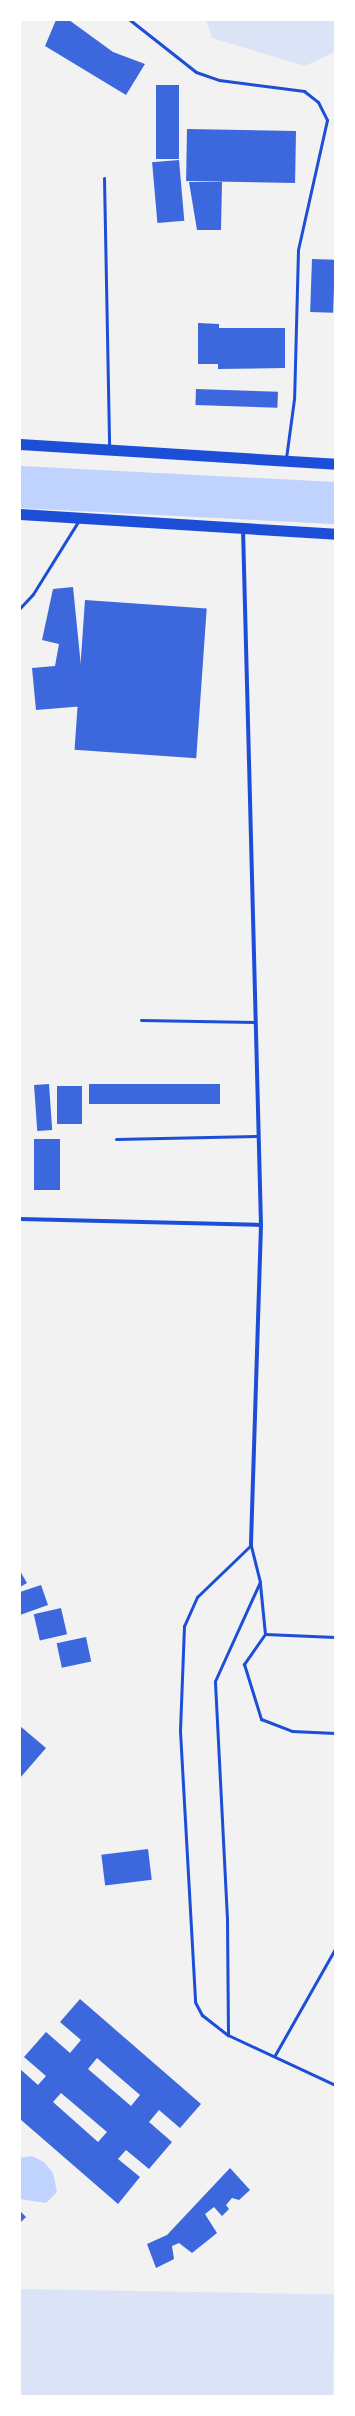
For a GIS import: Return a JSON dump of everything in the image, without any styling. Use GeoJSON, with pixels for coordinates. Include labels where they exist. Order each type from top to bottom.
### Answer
{"type":"FeatureCollection","features":[{"type":"Feature","properties":{"kind":"highway"},"geometry":{"type":"LineString","coordinates":[[20,444],[335,464]]}},
{"type":"Feature","properties":{"kind":"highway"},"geometry":{"type":"LineString","coordinates":[[20,514],[335,534]]}},
{"type":"Feature","properties":{"kind":"street"},"geometry":{"type":"LineString","coordinates":[[242,528],[261,1225],[251,1545]]}},
{"type":"Feature","properties":{"kind":"street"},"geometry":{"type":"LineString","coordinates":[[20,1219],[261,1225]]}},
{"type":"Feature","properties":{"kind":"lane"},"geometry":{"type":"LineString","coordinates":[[130,20],[196,72],[219,80],[304,91],[318,102],[327,120],[298,250],[294,399],[286,461]]}},
{"type":"Feature","properties":{"kind":"lane"},"geometry":{"type":"LineString","coordinates":[[104,178],[105,395],[109,450]]}},
{"type":"Feature","properties":{"kind":"lane"},"geometry":{"type":"LineString","coordinates":[[20,608],[33,594],[80,518]]}},
{"type":"Feature","properties":{"kind":"lane"},"geometry":{"type":"LineString","coordinates":[[141,1020],[255,1022]]}},
{"type":"Feature","properties":{"kind":"lane"},"geometry":{"type":"LineString","coordinates":[[116,1139],[258,1136]]}},
{"type":"Feature","properties":{"kind":"lane"},"geometry":{"type":"LineString","coordinates":[[251,1545],[260,1582],[265,1634],[244,1664],[261,1719],[292,1731],[335,1733]]}},
{"type":"Feature","properties":{"kind":"lane"},"geometry":{"type":"LineString","coordinates":[[251,1545],[197,1597],[184,1626],[180,1662],[180,1731],[195,2002],[202,2014],[228,2034],[275,2055],[335,2085]]}},
{"type":"Feature","properties":{"kind":"lane"},"geometry":{"type":"LineString","coordinates":[[228,2034],[227,1919],[215,1681],[260,1582]]}},
{"type":"Feature","properties":{"kind":"lane"},"geometry":{"type":"LineString","coordinates":[[265,1634],[335,1637]]}},
{"type":"Feature","properties":{"kind":"lane"},"geometry":{"type":"LineString","coordinates":[[275,2055],[335,1949]]}},
{"type":"Feature","properties":{"kind":"shaded area"},"geometry":{"type":"Polygon","coordinates":[[[206,20],[335,20],[335,52],[305,66],[212,38],[206,20]]]}},
{"type":"Feature","properties":{"kind":"shaded area"},"geometry":{"type":"Polygon","coordinates":[[[20,2289],[335,2294],[333,2396],[20,2396],[20,2289]]]}},
{"type":"Feature","properties":{"kind":"water"},"geometry":{"type":"Polygon","coordinates":[[[32,2156],[44,2162],[53,2173],[57,2192],[46,2203],[20,2199],[20,2158],[32,2156]]]}},
{"type":"Feature","properties":{"kind":"building"},"geometry":{"type":"Polygon","coordinates":[[[56,20],[69,20],[113,52],[145,64],[126,95],[45,46],[56,20]]]}},
{"type":"Feature","properties":{"kind":"building"},"geometry":{"type":"Polygon","coordinates":[[[156,85],[179,85],[179,159],[156,159],[156,85]]]}},
{"type":"Feature","properties":{"kind":"building"},"geometry":{"type":"Polygon","coordinates":[[[187,129],[296,131],[295,183],[186,181],[187,129]]]}},
{"type":"Feature","properties":{"kind":"building"},"geometry":{"type":"Polygon","coordinates":[[[179,160],[184,221],[157,223],[152,162],[179,160]]]}},
{"type":"Feature","properties":{"kind":"building"},"geometry":{"type":"Polygon","coordinates":[[[189,182],[222,182],[221,230],[197,230],[189,182]]]}},
{"type":"Feature","properties":{"kind":"building"},"geometry":{"type":"Polygon","coordinates":[[[312,259],[335,260],[333,313],[310,312],[312,259]]]}},
{"type":"Feature","properties":{"kind":"building"},"geometry":{"type":"Polygon","coordinates":[[[198,323],[219,324],[219,328],[285,328],[285,368],[218,369],[218,364],[198,364],[198,323]]]}},
{"type":"Feature","properties":{"kind":"building"},"geometry":{"type":"Polygon","coordinates":[[[196,389],[278,392],[277,408],[195,405],[196,389]]]}},
{"type":"Feature","properties":{"kind":"building"},"geometry":{"type":"Polygon","coordinates":[[[73,587],[85,706],[36,710],[32,668],[55,666],[59,644],[42,640],[53,589],[73,587]]]}},
{"type":"Feature","properties":{"kind":"building"},"geometry":{"type":"Polygon","coordinates":[[[85,600],[207,609],[196,758],[75,750],[85,600]]]}},
{"type":"Feature","properties":{"kind":"building"},"geometry":{"type":"Polygon","coordinates":[[[49,1084],[52,1130],[37,1131],[34,1085],[49,1084]]]}},
{"type":"Feature","properties":{"kind":"building"},"geometry":{"type":"Polygon","coordinates":[[[89,1084],[220,1084],[220,1104],[89,1104],[89,1084]]]}},
{"type":"Feature","properties":{"kind":"building"},"geometry":{"type":"Polygon","coordinates":[[[57,1086],[82,1086],[82,1124],[57,1124],[57,1086]]]}},
{"type":"Feature","properties":{"kind":"building"},"geometry":{"type":"Polygon","coordinates":[[[34,1139],[60,1139],[60,1190],[34,1190],[34,1139]]]}},
{"type":"Feature","properties":{"kind":"building"},"geometry":{"type":"Polygon","coordinates":[[[20,1571],[27,1583],[20,1587],[20,1571]]]}},
{"type":"Feature","properties":{"kind":"building"},"geometry":{"type":"Polygon","coordinates":[[[41,1585],[48,1605],[20,1615],[20,1592],[41,1585]]]}},
{"type":"Feature","properties":{"kind":"building"},"geometry":{"type":"Polygon","coordinates":[[[61,1608],[67,1634],[40,1641],[34,1614],[61,1608]]]}},
{"type":"Feature","properties":{"kind":"building"},"geometry":{"type":"Polygon","coordinates":[[[86,1637],[91,1661],[62,1668],[57,1643],[86,1637]]]}},
{"type":"Feature","properties":{"kind":"building"},"geometry":{"type":"Polygon","coordinates":[[[20,1726],[46,1748],[20,1778],[20,1726]]]}},
{"type":"Feature","properties":{"kind":"building"},"geometry":{"type":"Polygon","coordinates":[[[148,1849],[152,1880],[105,1885],[101,1855],[148,1849]]]}},
{"type":"Feature","properties":{"kind":"building"},"geometry":{"type":"Polygon","coordinates":[[[80,1999],[201,2104],[180,2128],[159,2110],[149,2122],[172,2142],[149,2169],[126,2150],[118,2159],[140,2177],[118,2204],[20,2119],[20,2069],[38,2085],[46,2076],[24,2057],[46,2032],[70,2053],[81,2040],[60,2022],[80,1999]],[[97,2058],[88,2069],[131,2106],[140,2095],[97,2058]],[[61,2093],[53,2102],[98,2142],[107,2132],[61,2093]]]}},
{"type":"Feature","properties":{"kind":"building"},"geometry":{"type":"Polygon","coordinates":[[[230,2168],[250,2190],[239,2200],[232,2198],[226,2205],[229,2209],[222,2216],[214,2207],[205,2214],[217,2233],[192,2253],[179,2243],[172,2246],[174,2259],[156,2268],[147,2244],[167,2235],[230,2168]]]}},
{"type":"Feature","properties":{"kind":"building"},"geometry":{"type":"Polygon","coordinates":[[[20,2211],[26,2217],[20,2223],[20,2211]]]}},
{"type":"Feature","properties":{"kind":"waterway"},"geometry":{"type":"LineString","coordinates":[[20,487],[335,503]]}}]}
